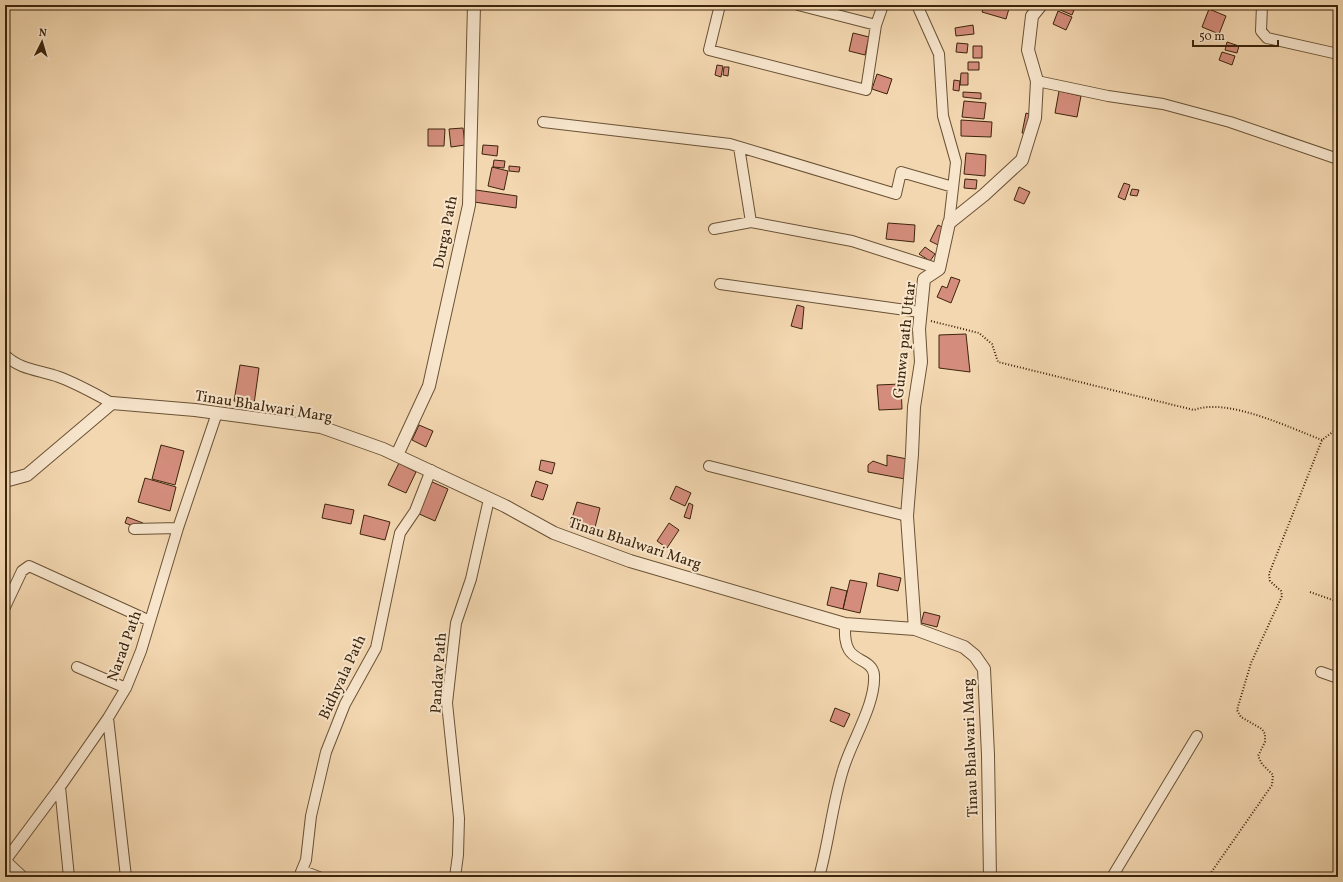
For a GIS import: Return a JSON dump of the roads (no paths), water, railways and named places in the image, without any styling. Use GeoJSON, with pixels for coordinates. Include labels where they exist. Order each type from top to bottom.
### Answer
{"type":"FeatureCollection","features":[{"type":"Feature","properties":{"kind":"street","name":"Durga Path"},"geometry":{"type":"LineString","coordinates":[[397,455],[429,386],[468,205],[474,5]]}},
{"type":"Feature","properties":{"kind":"street"},"geometry":{"type":"LineString","coordinates":[[720,5],[709,50],[866,90],[876,25],[883,5]]}},
{"type":"Feature","properties":{"kind":"street"},"geometry":{"type":"LineString","coordinates":[[798,5],[876,25]]}},
{"type":"Feature","properties":{"kind":"street"},"geometry":{"type":"LineString","coordinates":[[714,229],[751,222],[852,241],[938,269],[949,224],[956,162],[944,116],[939,54],[917,5]]}},
{"type":"Feature","properties":{"kind":"street"},"geometry":{"type":"LineString","coordinates":[[949,224],[984,195],[1022,160],[1035,118],[1037,81],[1028,50],[1032,16],[1041,5]]}},
{"type":"Feature","properties":{"kind":"street"},"geometry":{"type":"LineString","coordinates":[[1262,5],[1261,31],[1268,38],[1338,54]]}},
{"type":"Feature","properties":{"kind":"street"},"geometry":{"type":"LineString","coordinates":[[1037,81],[1108,96],[1163,104],[1230,122],[1338,159]]}},
{"type":"Feature","properties":{"kind":"street"},"geometry":{"type":"LineString","coordinates":[[542,122],[730,144],[896,194],[901,172],[953,187]]}},
{"type":"Feature","properties":{"kind":"street"},"geometry":{"type":"LineString","coordinates":[[739,147],[751,222]]}},
{"type":"Feature","properties":{"kind":"street","name":"Gunwa path Uttar"},"geometry":{"type":"LineString","coordinates":[[915,629],[907,516],[914,407],[921,362],[919,329],[924,279],[938,269]]}},
{"type":"Feature","properties":{"kind":"street"},"geometry":{"type":"LineString","coordinates":[[720,284],[920,316]]}},
{"type":"Feature","properties":{"kind":"street"},"geometry":{"type":"LineString","coordinates":[[5,356],[13,363],[58,376],[112,403],[27,475],[5,481]]}},
{"type":"Feature","properties":{"kind":"street","name":"Tinau Bhalwari Marg"},"geometry":{"type":"LineString","coordinates":[[112,403],[217,413],[321,427],[397,455],[431,470],[554,533],[630,562],[845,624],[915,629],[964,647],[975,656],[984,669],[988,755],[990,877]]}},
{"type":"Feature","properties":{"kind":"street","name":"Narad Path"},"geometry":{"type":"LineString","coordinates":[[5,861],[60,787],[108,718],[126,688],[141,651],[178,528],[217,413]]}},
{"type":"Feature","properties":{"kind":"street"},"geometry":{"type":"LineString","coordinates":[[709,466],[907,516]]}},
{"type":"Feature","properties":{"kind":"street","name":"Bidhyala Path"},"geometry":{"type":"LineString","coordinates":[[301,874],[309,846],[311,816],[326,752],[345,704],[376,648],[400,533],[415,511],[431,470]]}},
{"type":"Feature","properties":{"kind":"street","name":"Pandav Path"},"geometry":{"type":"LineString","coordinates":[[455,877],[458,855],[459,818],[447,703],[456,624],[471,579],[489,499]]}},
{"type":"Feature","properties":{"kind":"street"},"geometry":{"type":"LineString","coordinates":[[134,530],[178,528]]}},
{"type":"Feature","properties":{"kind":"street"},"geometry":{"type":"LineString","coordinates":[[5,606],[22,571],[29,566],[150,621]]}},
{"type":"Feature","properties":{"kind":"street"},"geometry":{"type":"LineString","coordinates":[[819,877],[843,769],[866,710],[874,683],[874,673],[870,666],[849,651],[846,642],[845,624]]}},
{"type":"Feature","properties":{"kind":"street"},"geometry":{"type":"LineString","coordinates":[[77,666],[126,688]]}},
{"type":"Feature","properties":{"kind":"street"},"geometry":{"type":"LineString","coordinates":[[1321,672],[1338,678]]}},
{"type":"Feature","properties":{"kind":"street"},"geometry":{"type":"LineString","coordinates":[[108,718],[126,877]]}},
{"type":"Feature","properties":{"kind":"street"},"geometry":{"type":"LineString","coordinates":[[1112,877],[1197,736]]}},
{"type":"Feature","properties":{"kind":"street"},"geometry":{"type":"LineString","coordinates":[[60,787],[69,877]]}},
{"type":"Feature","properties":{"kind":"street"},"geometry":{"type":"LineString","coordinates":[[5,861],[23,877]]}},
{"type":"Feature","properties":{"kind":"street"},"geometry":{"type":"LineString","coordinates":[[301,874],[319,877]]}}]}
